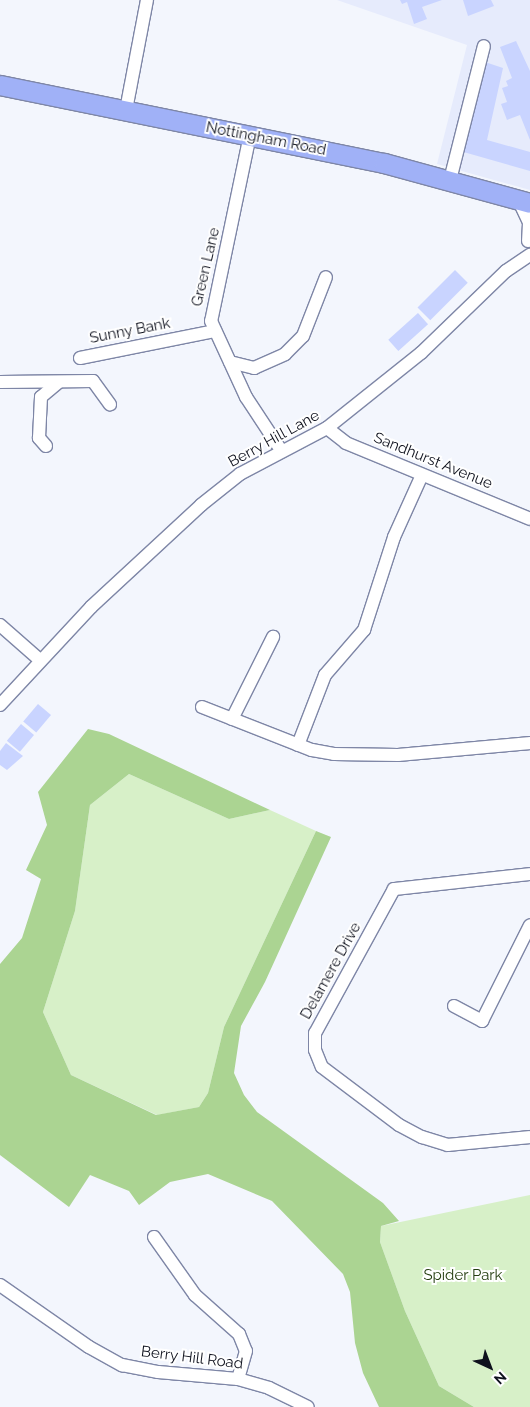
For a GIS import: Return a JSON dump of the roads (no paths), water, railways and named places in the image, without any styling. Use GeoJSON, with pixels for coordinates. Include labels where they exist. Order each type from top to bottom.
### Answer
{"type":"FeatureCollection","features":[{"type":"Feature","properties":{"kind":"highway","name":"Nottingham Road"},"geometry":{"type":"LineString","coordinates":[[0,86],[250,134],[450,180],[524,201]]}},
{"type":"Feature","properties":{"kind":"street"},"geometry":{"type":"LineString","coordinates":[[126,110],[147,0]]}},
{"type":"Feature","properties":{"kind":"street"},"geometry":{"type":"LineString","coordinates":[[450,180],[484,46]]}},
{"type":"Feature","properties":{"kind":"street","name":"Green Lane"},"geometry":{"type":"LineString","coordinates":[[250,134],[211,321],[246,397],[281,450]]}},
{"type":"Feature","properties":{"kind":"street","name":"Berry Hill Lane"},"geometry":{"type":"LineString","coordinates":[[0,705],[91,607],[201,505],[240,474],[281,450],[327,428],[421,353],[506,271],[529,240],[529,223],[524,201]]}},
{"type":"Feature","properties":{"kind":"street","name":"Berry Hill Lane"},"geometry":{"type":"LineString","coordinates":[[506,271],[530,255]]}},
{"type":"Feature","properties":{"kind":"street"},"geometry":{"type":"LineString","coordinates":[[230,362],[254,368],[285,354],[303,336],[326,277]]}},
{"type":"Feature","properties":{"kind":"street","name":"Sunny Bank"},"geometry":{"type":"LineString","coordinates":[[80,358],[216,331]]}},
{"type":"Feature","properties":{"kind":"street"},"geometry":{"type":"LineString","coordinates":[[0,382],[93,381],[110,404]]}},
{"type":"Feature","properties":{"kind":"street"},"geometry":{"type":"LineString","coordinates":[[46,446],[39,438],[41,396],[59,382]]}},
{"type":"Feature","properties":{"kind":"street","name":"Sandhurst Avenue"},"geometry":{"type":"LineString","coordinates":[[327,428],[346,443],[530,519]]}},
{"type":"Feature","properties":{"kind":"street"},"geometry":{"type":"LineString","coordinates":[[298,745],[325,675],[364,630],[394,537],[422,475]]}},
{"type":"Feature","properties":{"kind":"street"},"geometry":{"type":"LineString","coordinates":[[0,625],[40,660]]}},
{"type":"Feature","properties":{"kind":"street"},"geometry":{"type":"LineString","coordinates":[[232,719],[273,637]]}},
{"type":"Feature","properties":{"kind":"street"},"geometry":{"type":"LineString","coordinates":[[202,707],[298,745],[334,754],[398,755],[530,743]]}},
{"type":"Feature","properties":{"kind":"street","name":"Delamere Drive"},"geometry":{"type":"LineString","coordinates":[[530,874],[394,889],[315,1033],[315,1050],[322,1067],[399,1126],[422,1137],[448,1145],[530,1137]]}},
{"type":"Feature","properties":{"kind":"street"},"geometry":{"type":"LineString","coordinates":[[454,1006],[482,1021],[530,926]]}},
{"type":"Feature","properties":{"kind":"street"},"geometry":{"type":"LineString","coordinates":[[147,1251],[156,1240],[195,1294],[239,1334],[246,1350],[238,1379]]}},
{"type":"Feature","properties":{"kind":"street","name":"Berry Hill Road"},"geometry":{"type":"LineString","coordinates":[[0,1285],[89,1346],[122,1365],[158,1372],[238,1379],[269,1388],[308,1407]]}},
{"type":"Feature","properties":{"kind":"park label","name":"Spider Park"},"geometry":{"type":"Point","coordinates":[463,1276]}}]}
